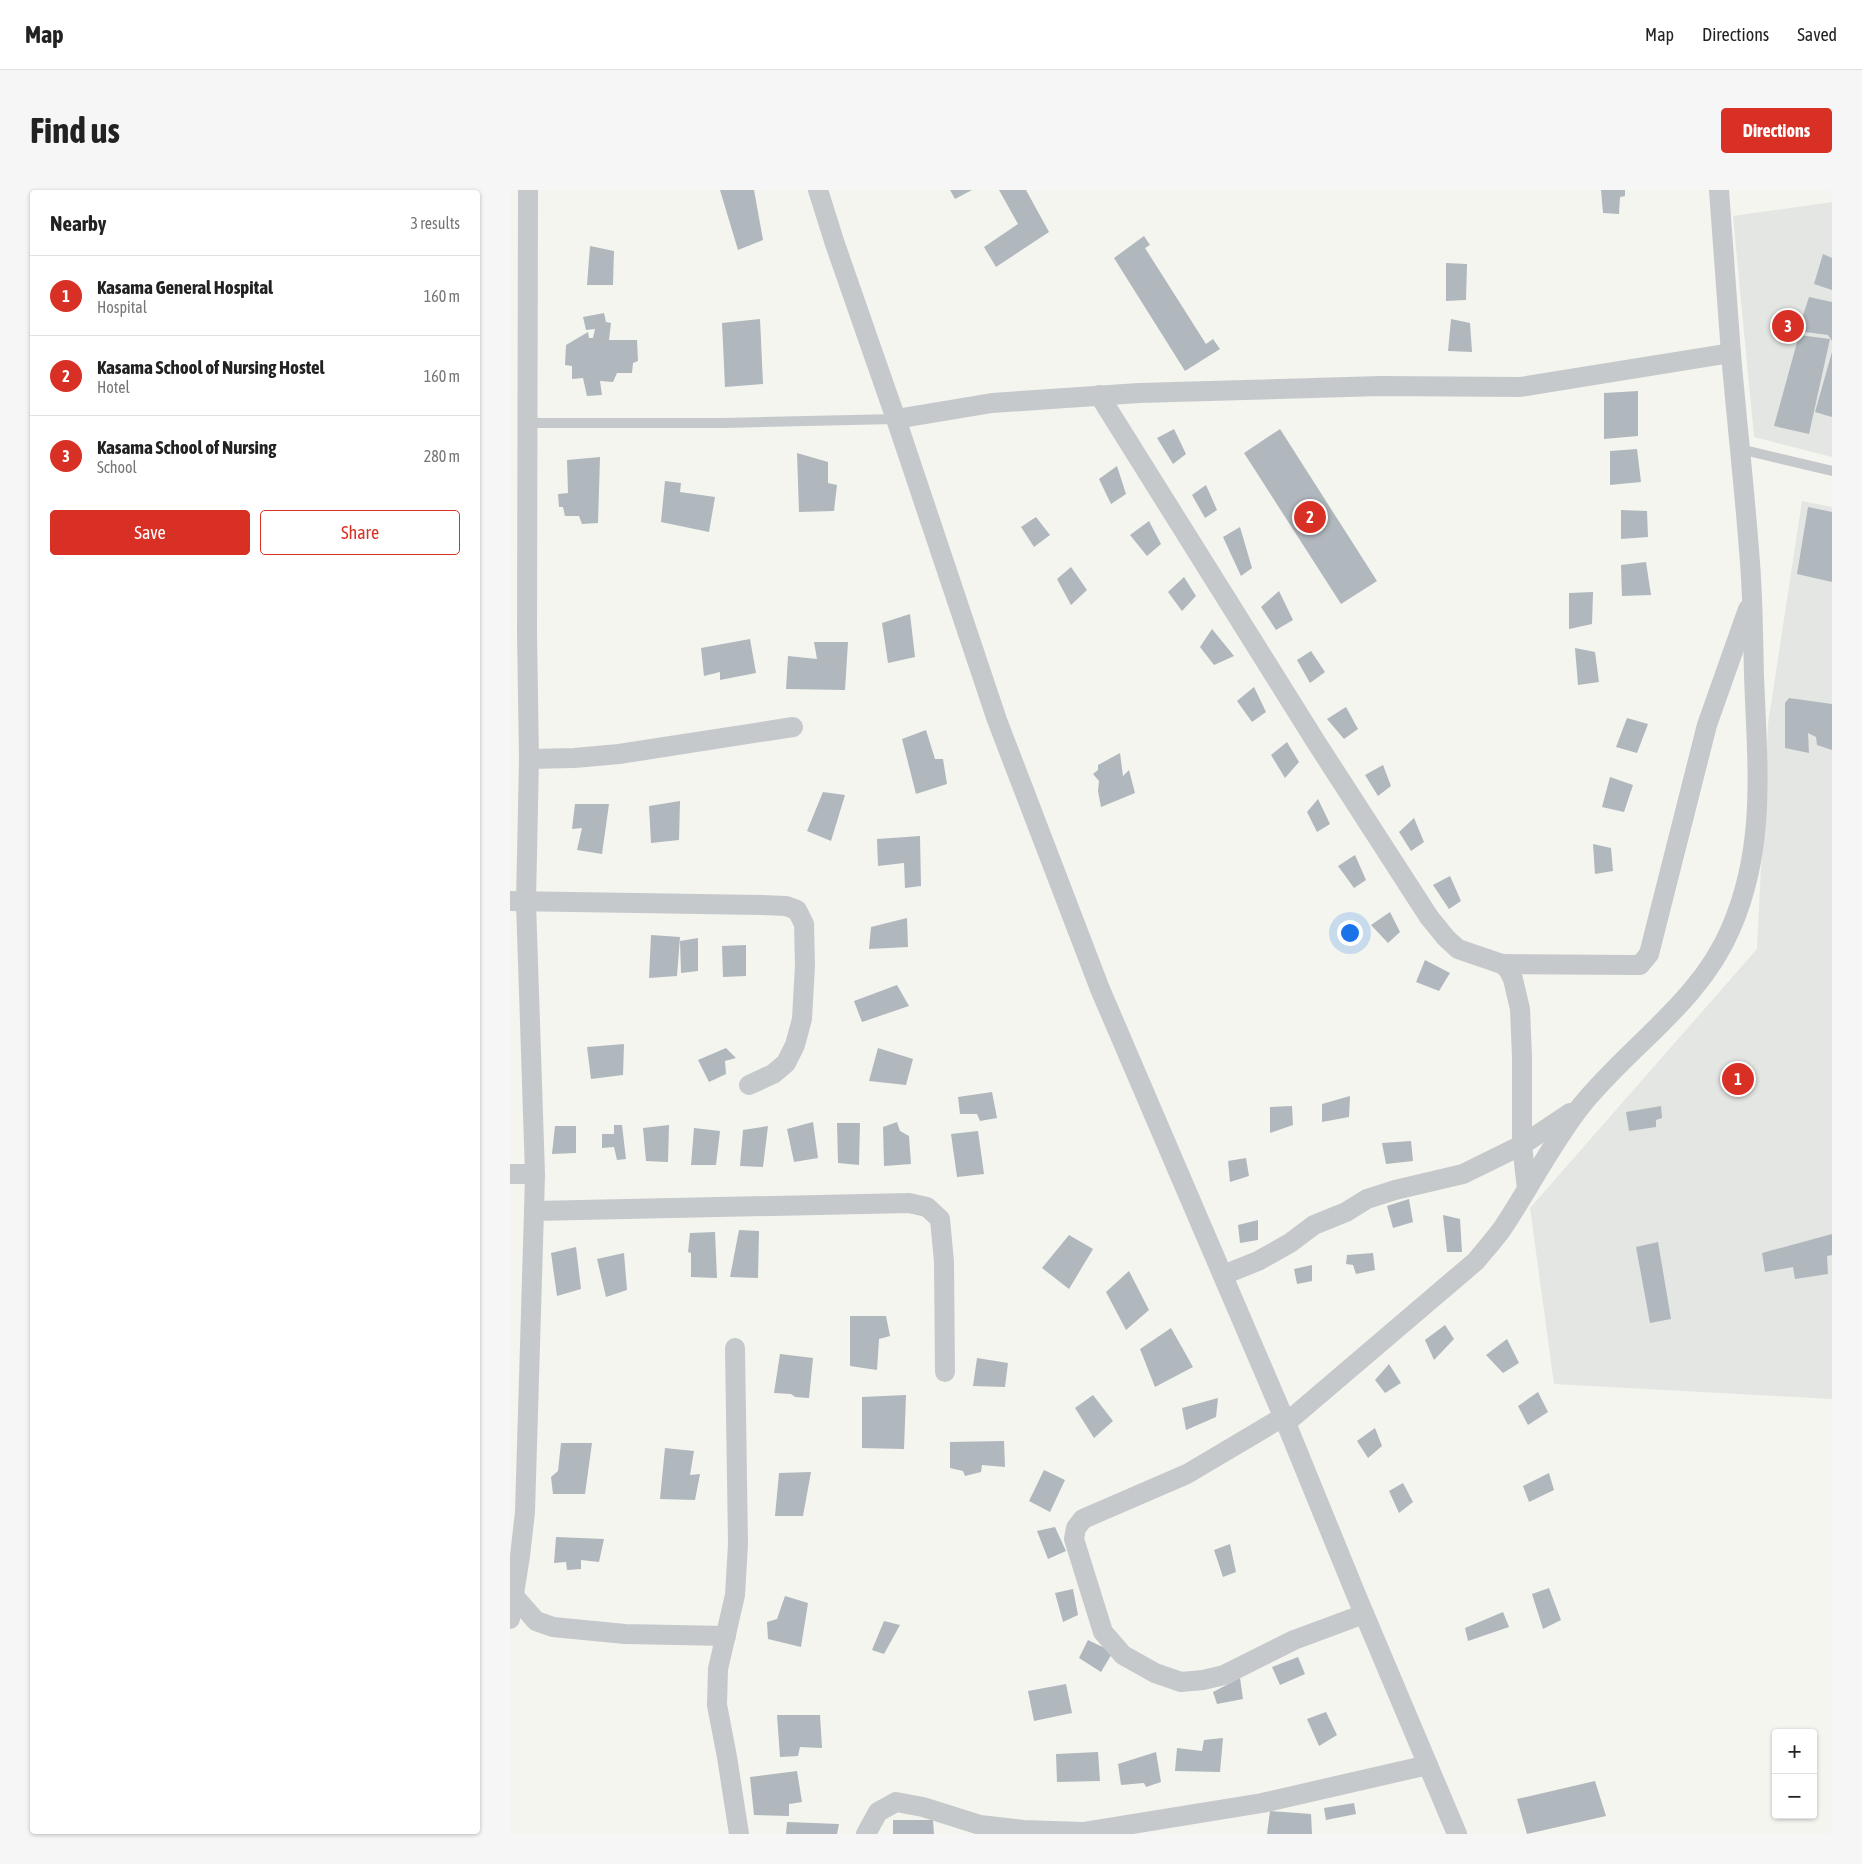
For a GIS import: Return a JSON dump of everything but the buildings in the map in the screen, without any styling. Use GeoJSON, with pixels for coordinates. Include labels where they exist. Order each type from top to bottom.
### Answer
{"type":"FeatureCollection","features":[{"type":"Feature","properties":{"kind":"street"},"geometry":{"type":"LineString","coordinates":[[510,1619],[525,1512],[535,1174],[518,902],[529,759],[519,633],[528,423],[519,290],[528,190]]}},
{"type":"Feature","properties":{"kind":"street"},"geometry":{"type":"LineString","coordinates":[[818,190],[997,720],[1100,989],[1285,1420],[1457,1834]]}},
{"type":"Feature","properties":{"kind":"street"},"geometry":{"type":"LineString","coordinates":[[1364,1614],[1294,1640],[1224,1675],[1203,1680],[1181,1682],[1155,1673],[1123,1655],[1103,1632],[1074,1539],[1076,1528],[1084,1519],[1099,1511],[1187,1474],[1285,1420],[1476,1261],[1500,1233],[1559,1137],[1580,1107],[1607,1077],[1693,991],[1721,950],[1741,903],[1752,865],[1758,806],[1752,597],[1719,190]]}},
{"type":"Feature","properties":{"kind":"street"},"geometry":{"type":"LineString","coordinates":[[896,419],[992,403],[1099,396],[1381,386],[1520,387],[1731,353]]}},
{"type":"Feature","properties":{"kind":"street"},"geometry":{"type":"LineString","coordinates":[[1099,396],[1316,742],[1429,917],[1446,938],[1458,949],[1502,964],[1508,968],[1513,979],[1520,1009],[1522,1145],[1527,1189]]}},
{"type":"Feature","properties":{"kind":"street"},"geometry":{"type":"LineString","coordinates":[[1502,964],[1634,965],[1640,964],[1649,954],[1707,724],[1752,597]]}},
{"type":"Feature","properties":{"kind":"street"},"geometry":{"type":"LineString","coordinates":[[529,759],[619,754],[793,727]]}},
{"type":"Feature","properties":{"kind":"street"},"geometry":{"type":"LineString","coordinates":[[518,902],[762,905],[786,906],[797,910],[804,924],[805,965],[802,1019],[796,1045],[786,1063],[773,1074],[749,1085]]}},
{"type":"Feature","properties":{"kind":"street"},"geometry":{"type":"LineString","coordinates":[[1223,1276],[1258,1261],[1290,1243],[1314,1225],[1346,1212],[1367,1199],[1395,1190],[1462,1174],[1522,1145],[1580,1107]]}},
{"type":"Feature","properties":{"kind":"street"},"geometry":{"type":"LineString","coordinates":[[510,1174],[535,1174]]}},
{"type":"Feature","properties":{"kind":"street"},"geometry":{"type":"LineString","coordinates":[[534,1210],[909,1204],[927,1207],[940,1219],[941,1227],[944,1262],[945,1372]]}},
{"type":"Feature","properties":{"kind":"street"},"geometry":{"type":"LineString","coordinates":[[735,1348],[738,1544],[735,1595],[718,1669],[717,1705],[739,1834]]}},
{"type":"Feature","properties":{"kind":"street"},"geometry":{"type":"LineString","coordinates":[[514,1596],[536,1621],[553,1627],[625,1634],[726,1636]]}},
{"type":"Feature","properties":{"kind":"street"},"geometry":{"type":"LineString","coordinates":[[866,1834],[878,1812],[896,1802],[923,1807],[980,1825],[1022,1830],[1082,1832],[1262,1804],[1428,1764]]}},
{"type":"Feature","properties":{"kind":"lane"},"geometry":{"type":"LineString","coordinates":[[528,423],[724,423],[896,419]]}},
{"type":"Feature","properties":{"kind":"lane"},"geometry":{"type":"LineString","coordinates":[[1740,448],[1832,471]]}},
{"type":"Feature","properties":{"kind":"shaded area"},"geometry":{"type":"Polygon","coordinates":[[[1832,202],[1832,457],[1754,437],[1733,216],[1832,202]]]}},
{"type":"Feature","properties":{"kind":"shaded area"},"geometry":{"type":"Polygon","coordinates":[[[1802,501],[1832,507],[1832,1399],[1554,1384],[1530,1208],[1757,949],[1768,724],[1802,501]]]}},
{"type":"Feature","properties":{"kind":"place","name":"Kasama School of Nursing"},"geometry":{"type":"Point","coordinates":[1788,326]}},
{"type":"Feature","properties":{"kind":"place","name":"Kasama School of Nursing Hostel"},"geometry":{"type":"Point","coordinates":[1310,517]}},
{"type":"Feature","properties":{"kind":"place","name":"Kasama General Hospital"},"geometry":{"type":"Point","coordinates":[1738,1079]}}]}
